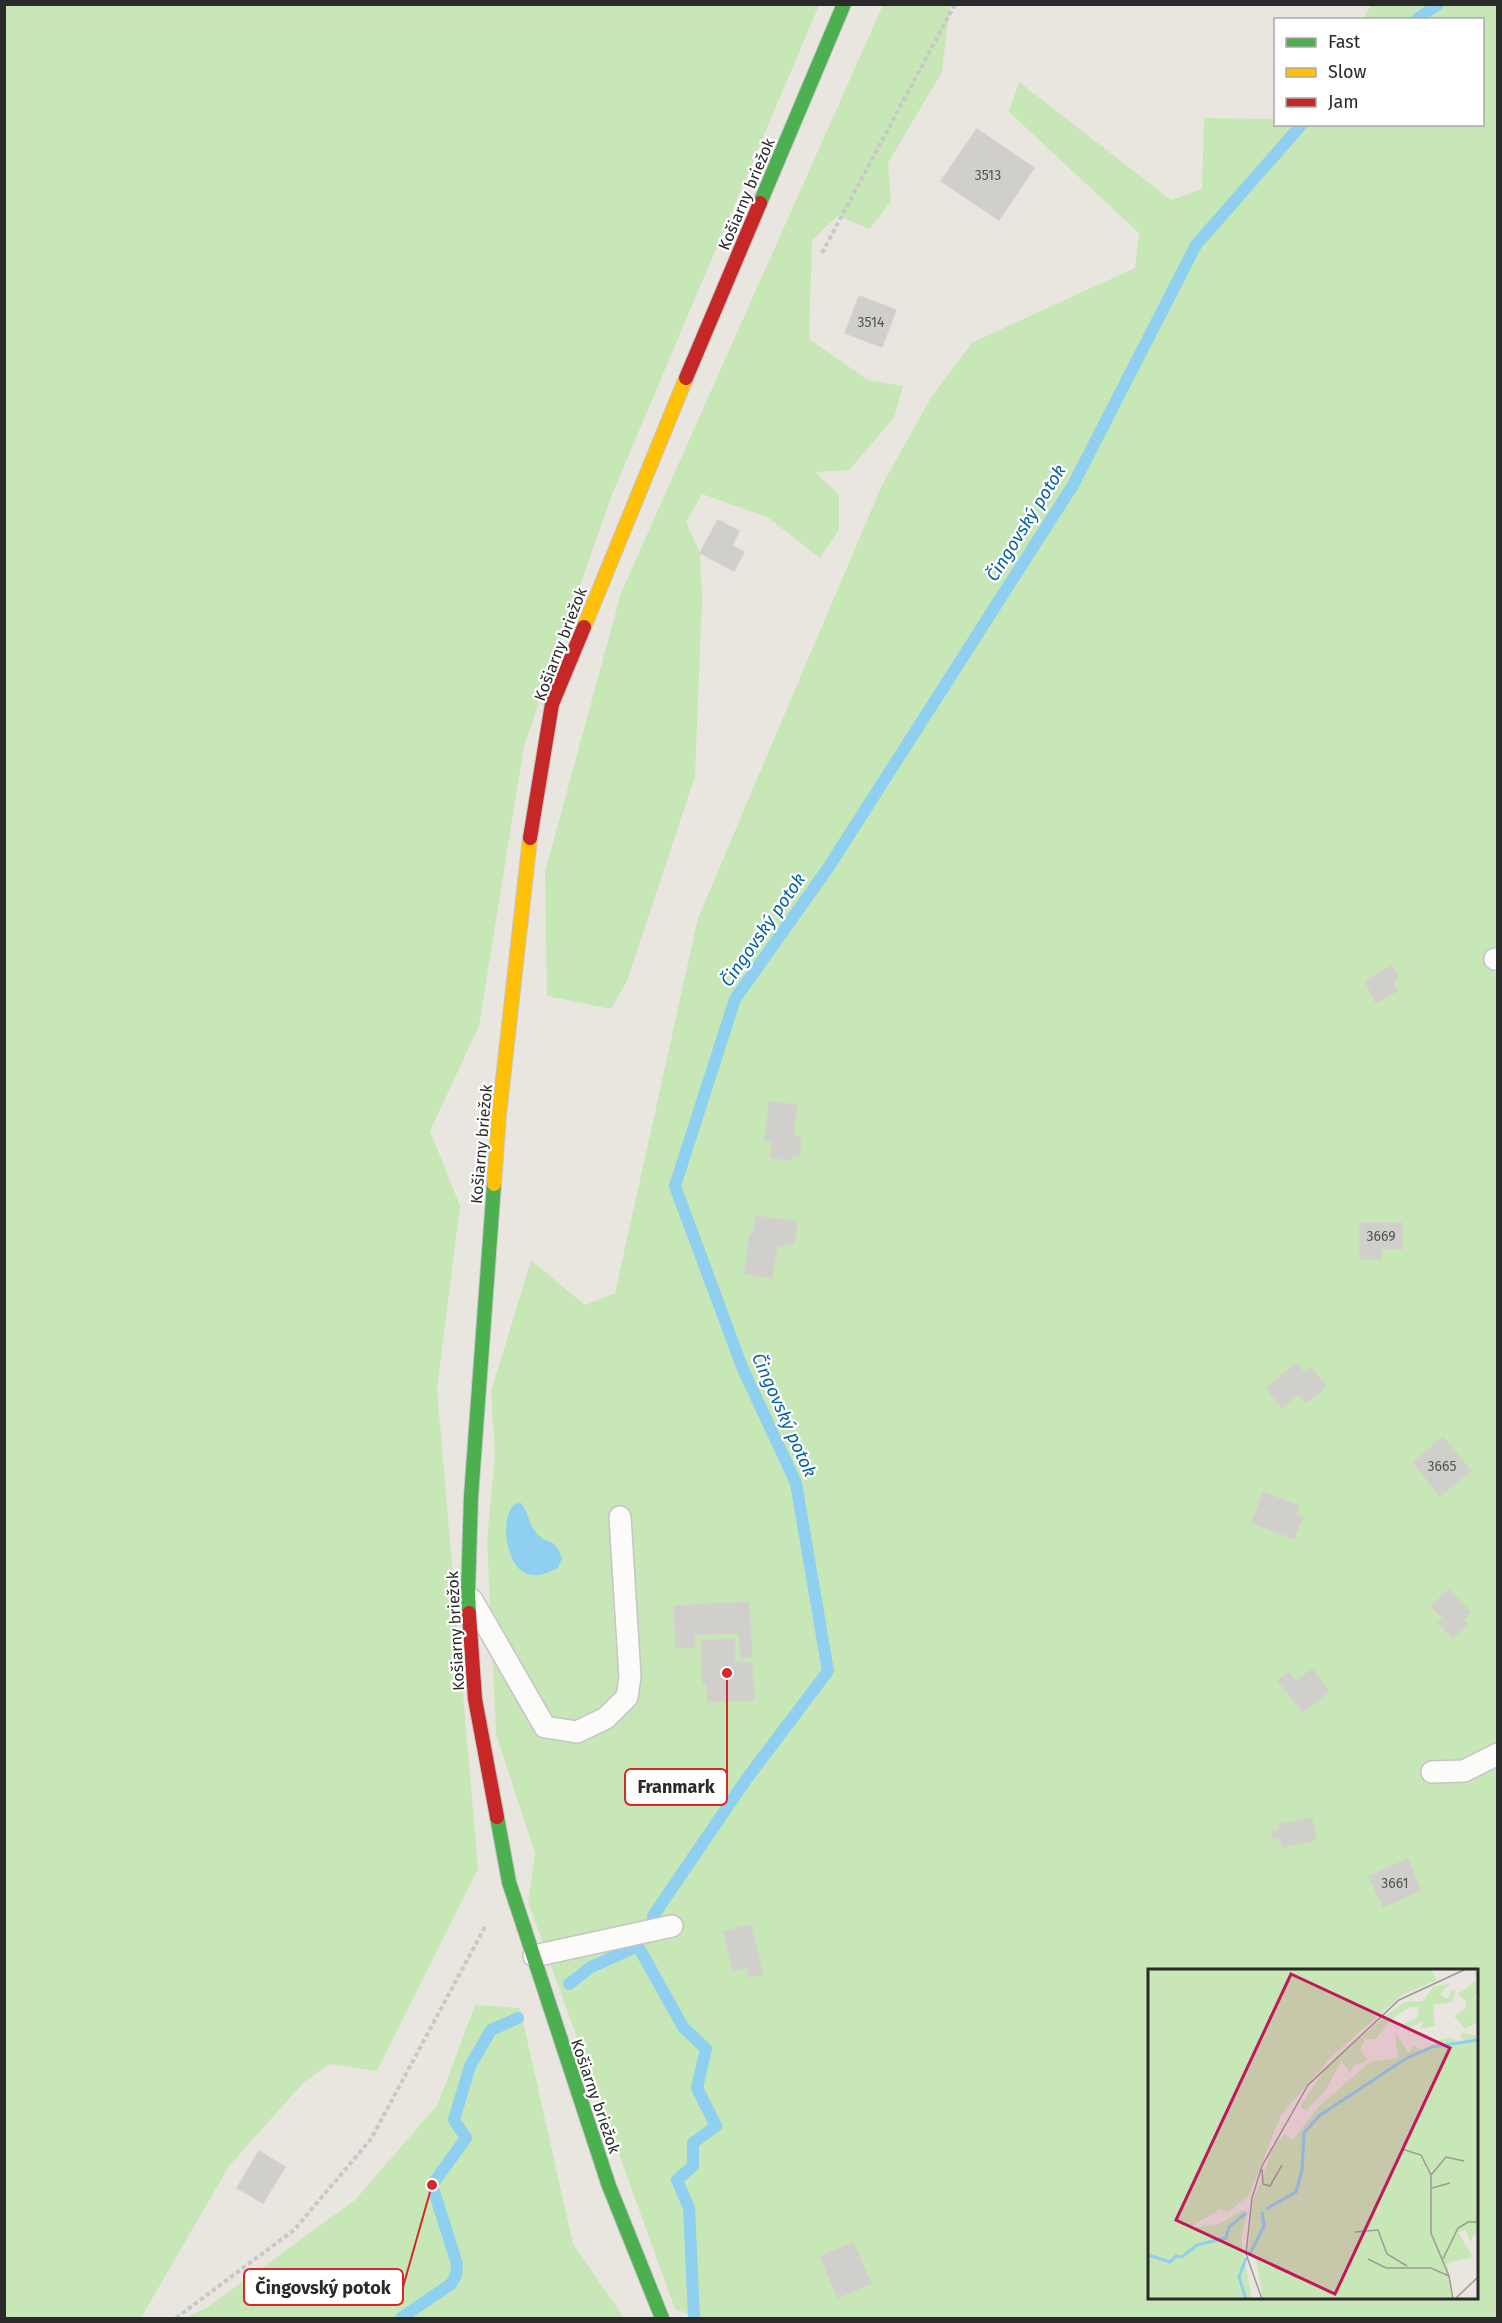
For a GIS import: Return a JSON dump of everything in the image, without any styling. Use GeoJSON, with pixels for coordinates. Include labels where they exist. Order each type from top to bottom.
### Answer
{"type":"FeatureCollection","features":[{"type":"Feature","properties":{"kind":"street","name":"Košiarny briežok"},"geometry":{"type":"LineString","coordinates":[[662,2319],[609,2186],[509,1882],[475,1699],[468,1592],[471,1497],[499,1115],[534,805],[552,704],[678,396],[844,4]]}},
{"type":"Feature","properties":{"kind":"lane"},"geometry":{"type":"LineString","coordinates":[[468,1592],[545,1727],[577,1732],[606,1718],[627,1697],[630,1677],[620,1517]]}},
{"type":"Feature","properties":{"kind":"lane"},"geometry":{"type":"LineString","coordinates":[[1432,1772],[1464,1771],[1497,1754]]}},
{"type":"Feature","properties":{"kind":"lane"},"geometry":{"type":"LineString","coordinates":[[534,1956],[672,1926]]}},
{"type":"Feature","properties":{"kind":"path"},"geometry":{"type":"LineString","coordinates":[[822,253],[955,4]]}},
{"type":"Feature","properties":{"kind":"path"},"geometry":{"type":"LineString","coordinates":[[176,2319],[294,2230],[371,2139],[509,1882]]}},
{"type":"Feature","properties":{"kind":"green space"},"geometry":{"type":"Polygon","coordinates":[[[5,5],[819,5],[611,497],[524,746],[479,1026],[430,1131],[460,1206],[437,1389],[478,1869],[377,2071],[330,2064],[304,2082],[229,2166],[141,2318],[5,2318],[5,5]]]}},
{"type":"Feature","properties":{"kind":"green space"},"geometry":{"type":"Polygon","coordinates":[[[883,5],[950,5],[942,72],[888,163],[891,201],[870,229],[838,216],[812,240],[809,339],[868,380],[903,386],[894,418],[849,470],[815,472],[839,495],[839,530],[820,558],[767,517],[702,494],[686,522],[700,553],[702,600],[695,776],[627,981],[611,1009],[547,996],[545,872],[621,593],[883,5]]]}},
{"type":"Feature","properties":{"kind":"green space"},"geometry":{"type":"Polygon","coordinates":[[[1371,5],[1497,5],[1497,2318],[699,2318],[675,2309],[528,1902],[535,1853],[496,1734],[487,1540],[495,1454],[491,1392],[531,1260],[585,1305],[615,1293],[698,918],[882,485],[932,396],[973,342],[1135,268],[1139,233],[1009,112],[1019,82],[1171,200],[1202,189],[1204,118],[1274,119],[1274,126],[1484,126],[1484,18],[1364,18],[1371,5]]]}},
{"type":"Feature","properties":{"kind":"green space"},"geometry":{"type":"Polygon","coordinates":[[[475,2005],[520,2008],[573,2244],[624,2318],[185,2318],[208,2307],[355,2200],[438,2104],[475,2005]]]}},
{"type":"Feature","properties":{"kind":"water"},"geometry":{"type":"Polygon","coordinates":[[[521,1503],[535,1531],[557,1547],[562,1558],[558,1568],[550,1572],[533,1575],[525,1573],[518,1568],[509,1551],[507,1519],[515,1504],[521,1503]]]}},
{"type":"Feature","properties":{"kind":"building"},"geometry":{"type":"Polygon","coordinates":[[[977,129],[1034,168],[999,220],[941,181],[977,129]]]}},
{"type":"Feature","properties":{"kind":"building"},"geometry":{"type":"Polygon","coordinates":[[[859,296],[896,310],[882,347],[845,333],[859,296]]]}},
{"type":"Feature","properties":{"kind":"building"},"geometry":{"type":"Polygon","coordinates":[[[718,520],[739,531],[732,546],[744,552],[734,571],[700,553],[718,520]]]}},
{"type":"Feature","properties":{"kind":"building"},"geometry":{"type":"Polygon","coordinates":[[[1392,966],[1399,979],[1393,982],[1397,991],[1376,1003],[1365,981],[1392,966]]]}},
{"type":"Feature","properties":{"kind":"building"},"geometry":{"type":"Polygon","coordinates":[[[769,1102],[797,1105],[793,1136],[801,1138],[799,1156],[792,1155],[791,1160],[770,1158],[772,1142],[765,1141],[769,1102]]]}},
{"type":"Feature","properties":{"kind":"building"},"geometry":{"type":"Polygon","coordinates":[[[756,1216],[797,1222],[794,1244],[784,1242],[784,1247],[777,1246],[772,1278],[745,1274],[750,1234],[753,1235],[756,1216]]]}},
{"type":"Feature","properties":{"kind":"building"},"geometry":{"type":"Polygon","coordinates":[[[1360,1223],[1402,1223],[1402,1249],[1381,1249],[1381,1259],[1360,1259],[1360,1223]]]}},
{"type":"Feature","properties":{"kind":"building"},"geometry":{"type":"Polygon","coordinates":[[[1296,1363],[1305,1373],[1311,1368],[1326,1386],[1306,1403],[1298,1394],[1282,1408],[1266,1388],[1296,1363]]]}},
{"type":"Feature","properties":{"kind":"building"},"geometry":{"type":"Polygon","coordinates":[[[1443,1437],[1471,1471],[1440,1496],[1413,1462],[1443,1437]]]}},
{"type":"Feature","properties":{"kind":"building"},"geometry":{"type":"Polygon","coordinates":[[[1263,1492],[1299,1506],[1295,1514],[1303,1517],[1294,1539],[1252,1523],[1263,1492]]]}},
{"type":"Feature","properties":{"kind":"building"},"geometry":{"type":"Polygon","coordinates":[[[1449,1590],[1470,1612],[1463,1620],[1468,1624],[1453,1638],[1438,1623],[1443,1618],[1431,1606],[1449,1590]]]}},
{"type":"Feature","properties":{"kind":"building"},"geometry":{"type":"Polygon","coordinates":[[[749,1602],[752,1657],[741,1657],[739,1633],[694,1635],[695,1647],[676,1648],[674,1606],[749,1602]]]}},
{"type":"Feature","properties":{"kind":"building"},"geometry":{"type":"Polygon","coordinates":[[[734,1639],[735,1663],[752,1663],[754,1700],[708,1702],[707,1683],[703,1683],[701,1641],[734,1639]]]}},
{"type":"Feature","properties":{"kind":"building"},"geometry":{"type":"Polygon","coordinates":[[[1312,1669],[1329,1691],[1303,1712],[1278,1681],[1288,1672],[1296,1681],[1312,1669]]]}},
{"type":"Feature","properties":{"kind":"building"},"geometry":{"type":"Polygon","coordinates":[[[1312,1818],[1316,1840],[1282,1847],[1280,1837],[1273,1839],[1272,1831],[1279,1830],[1278,1825],[1312,1818]]]}},
{"type":"Feature","properties":{"kind":"building"},"geometry":{"type":"Polygon","coordinates":[[[1408,1859],[1421,1890],[1383,1907],[1369,1876],[1408,1859]]]}},
{"type":"Feature","properties":{"kind":"building"},"geometry":{"type":"Polygon","coordinates":[[[751,1925],[763,1974],[749,1977],[747,1967],[733,1971],[723,1932],[751,1925]]]}},
{"type":"Feature","properties":{"kind":"building"},"geometry":{"type":"Polygon","coordinates":[[[259,2151],[285,2167],[263,2203],[237,2188],[259,2151]]]}},
{"type":"Feature","properties":{"kind":"building"},"geometry":{"type":"Polygon","coordinates":[[[853,2242],[871,2283],[838,2298],[820,2257],[853,2242]]]}},
{"type":"Feature","properties":{"kind":"waterway","name":"Čingovský potok"},"geometry":{"type":"LineString","coordinates":[[1419,18],[1438,4]]}},
{"type":"Feature","properties":{"kind":"waterway","name":"Čingovský potok"},"geometry":{"type":"LineString","coordinates":[[653,1916],[745,1781],[828,1671],[796,1483],[742,1367],[675,1186],[735,999],[828,868],[1073,485],[1196,245],[1300,126]]}},
{"type":"Feature","properties":{"kind":"waterway"},"geometry":{"type":"LineString","coordinates":[[569,1984],[591,1967],[638,1946],[683,2027],[706,2049],[697,2088],[716,2126],[693,2143],[693,2166],[677,2180],[689,2208],[694,2318]]}},
{"type":"Feature","properties":{"kind":"waterway","name":"Čingovský potok"},"geometry":{"type":"LineString","coordinates":[[401,2318],[451,2284],[456,2275],[457,2264],[432,2185],[466,2138],[454,2120],[470,2066],[491,2030],[518,2018]]}},
{"type":"Feature","properties":{"kind":"traffic: fast"},"geometry":{"type":"LineString","coordinates":[[760,203],[844,4]]}},
{"type":"Feature","properties":{"kind":"traffic: fast"},"geometry":{"type":"LineString","coordinates":[[469,1613],[471,1497],[494,1184]]}},
{"type":"Feature","properties":{"kind":"traffic: fast"},"geometry":{"type":"LineString","coordinates":[[497,1817],[509,1882],[609,2186],[662,2318]]}},
{"type":"Feature","properties":{"kind":"traffic: slow"},"geometry":{"type":"LineString","coordinates":[[584,627],[686,378]]}},
{"type":"Feature","properties":{"kind":"traffic: slow"},"geometry":{"type":"LineString","coordinates":[[494,1184],[499,1115],[530,838]]}},
{"type":"Feature","properties":{"kind":"traffic: jam"},"geometry":{"type":"LineString","coordinates":[[686,378],[760,203]]}},
{"type":"Feature","properties":{"kind":"traffic: jam"},"geometry":{"type":"LineString","coordinates":[[530,838],[552,704],[584,627]]}},
{"type":"Feature","properties":{"kind":"traffic: jam"},"geometry":{"type":"LineString","coordinates":[[469,1613],[475,1699],[497,1817]]}},
{"type":"Feature","properties":{"kind":"place","name":"Franmark"},"geometry":{"type":"Point","coordinates":[727,1673]}},
{"type":"Feature","properties":{"kind":"place","name":"Čingovský potok"},"geometry":{"type":"Point","coordinates":[432,2185]}}]}
